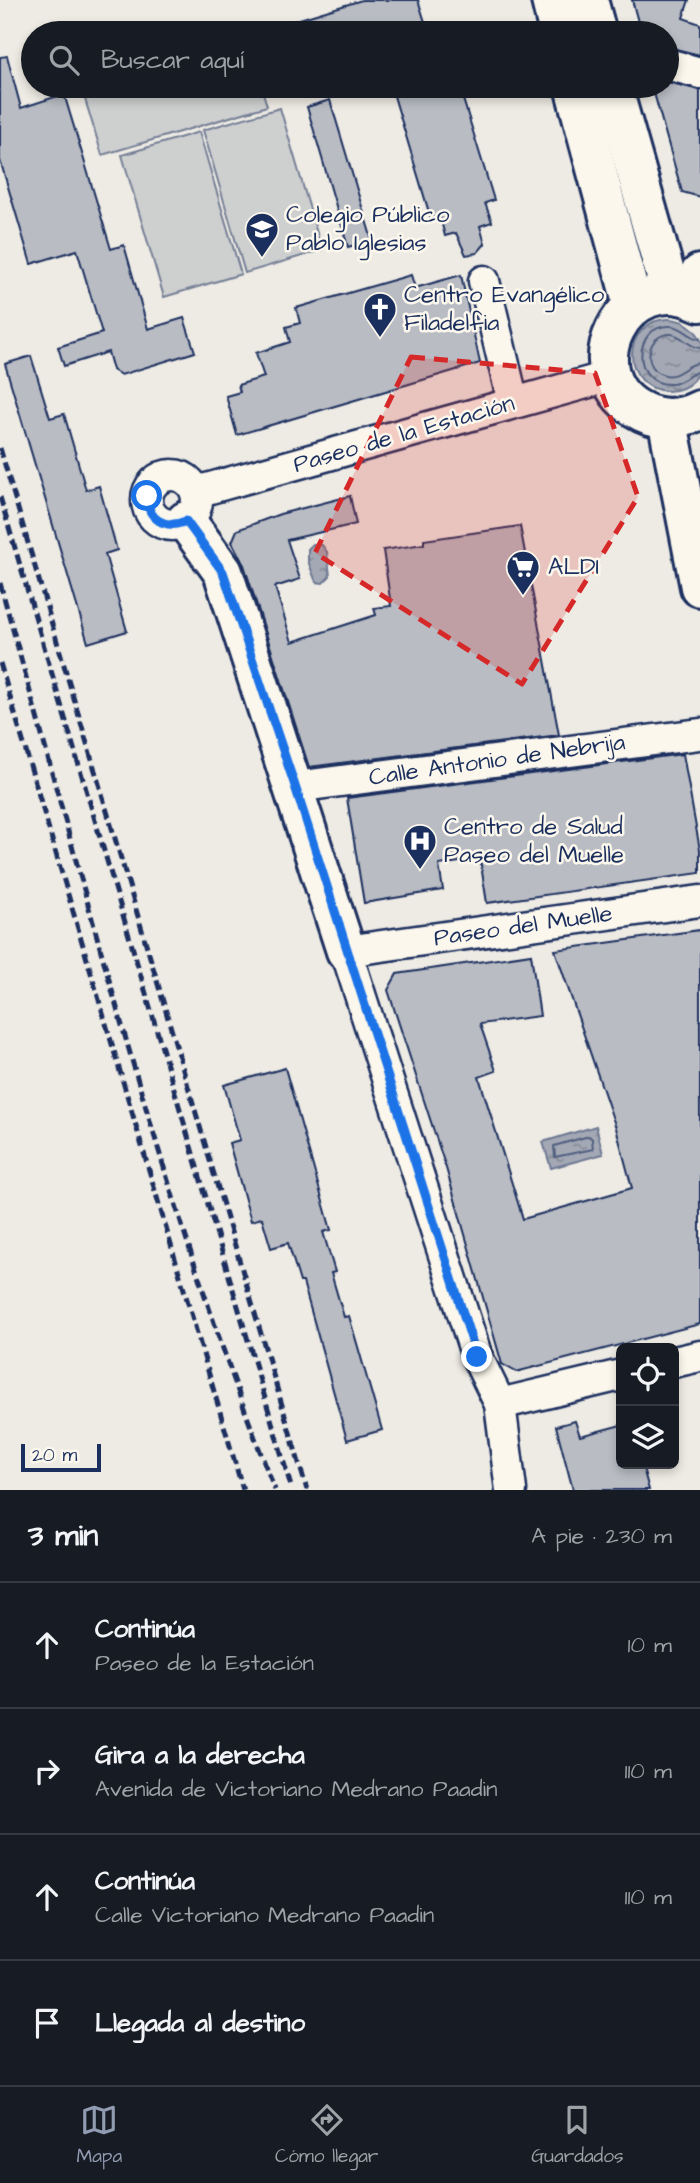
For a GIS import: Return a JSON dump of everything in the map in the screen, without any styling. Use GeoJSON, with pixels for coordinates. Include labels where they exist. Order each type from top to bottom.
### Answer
{"type":"FeatureCollection","features":[{"type":"Feature","properties":{"kind":"main road"},"geometry":{"type":"LineString","coordinates":[[551,0],[556,21]]}},
{"type":"Feature","properties":{"kind":"main road"},"geometry":{"type":"LineString","coordinates":[[588,0],[594,21]]}},
{"type":"Feature","properties":{"kind":"main road"},"geometry":{"type":"LineString","coordinates":[[577,98],[633,306]]}},
{"type":"Feature","properties":{"kind":"main road"},"geometry":{"type":"LineString","coordinates":[[616,98],[688,291],[648,298],[633,306],[619,320],[611,338],[608,357],[611,376],[618,390],[632,406],[646,414],[691,416],[700,587]]}},
{"type":"Feature","properties":{"kind":"main road"},"geometry":{"type":"LineString","coordinates":[[191,507],[223,572],[295,786],[346,951]]}},
{"type":"Feature","properties":{"kind":"street"},"geometry":{"type":"LineString","coordinates":[[679,68],[700,74]]}},
{"type":"Feature","properties":{"kind":"street"},"geometry":{"type":"LineString","coordinates":[[484,281],[513,402]]}},
{"type":"Feature","properties":{"kind":"street","name":"Paseo de la Estación"},"geometry":{"type":"LineString","coordinates":[[191,507],[513,402],[611,376]]}},
{"type":"Feature","properties":{"kind":"street","name":"Calle Antonio de Nebrija"},"geometry":{"type":"LineString","coordinates":[[295,786],[700,734]]}},
{"type":"Feature","properties":{"kind":"street","name":"Paseo del Muelle"},"geometry":{"type":"LineString","coordinates":[[346,951],[700,901]]}},
{"type":"Feature","properties":{"kind":"street"},"geometry":{"type":"LineString","coordinates":[[346,951],[477,1357],[500,1404],[512,1490]]}},
{"type":"Feature","properties":{"kind":"street"},"geometry":{"type":"LineString","coordinates":[[679,1361],[700,1356]]}},
{"type":"Feature","properties":{"kind":"street"},"geometry":{"type":"LineString","coordinates":[[500,1404],[616,1376]]}},
{"type":"Feature","properties":{"kind":"highlighted area"},"geometry":{"type":"Polygon","coordinates":[[[411,357],[595,373],[638,497],[522,684],[315,553],[411,357]]]}},
{"type":"Feature","properties":{"kind":"shaded area"},"geometry":{"type":"Polygon","coordinates":[[[85,98],[265,98],[267,106],[102,155],[85,98]]]}},
{"type":"Feature","properties":{"kind":"shaded area"},"geometry":{"type":"Polygon","coordinates":[[[280,108],[322,250],[245,273],[203,130],[280,108]]]}},
{"type":"Feature","properties":{"kind":"shaded area"},"geometry":{"type":"Polygon","coordinates":[[[199,132],[241,274],[164,297],[122,155],[199,132]]]}},
{"type":"Feature","properties":{"kind":"water"},"geometry":{"type":"Polygon","coordinates":[[[661,320],[675,320],[688,325],[701,341],[701,369],[688,385],[675,390],[661,390],[648,385],[638,375],[633,362],[633,348],[638,335],[648,325],[661,320]]]}},
{"type":"Feature","properties":{"kind":"water"},"geometry":{"type":"Polygon","coordinates":[[[313,544],[322,545],[327,552],[330,576],[323,583],[316,582],[308,561],[308,549],[313,544]]]}},
{"type":"Feature","properties":{"kind":"water"},"geometry":{"type":"Polygon","coordinates":[[[596,1126],[603,1154],[551,1168],[543,1142],[596,1126]]]}},
{"type":"Feature","properties":{"kind":"building"},"geometry":{"type":"Polygon","coordinates":[[[362,0],[418,0],[425,21],[293,21],[362,0]]]}},
{"type":"Feature","properties":{"kind":"building"},"geometry":{"type":"Polygon","coordinates":[[[632,0],[689,0],[683,18],[700,24],[700,55],[679,50],[679,21],[638,21],[632,0]]]}},
{"type":"Feature","properties":{"kind":"building"},"geometry":{"type":"Polygon","coordinates":[[[7,56],[21,108],[52,98],[65,98],[111,249],[124,245],[148,329],[184,318],[195,352],[121,375],[113,370],[108,352],[64,366],[58,347],[102,333],[77,250],[31,264],[0,160],[0,57],[7,56]]]}},
{"type":"Feature","properties":{"kind":"building"},"geometry":{"type":"Polygon","coordinates":[[[679,85],[700,90],[700,197],[682,192],[655,98],[679,98],[679,85]]]}},
{"type":"Feature","properties":{"kind":"building"},"geometry":{"type":"Polygon","coordinates":[[[395,98],[463,98],[494,200],[485,203],[492,222],[480,226],[485,244],[477,253],[466,255],[456,233],[445,236],[440,217],[431,219],[395,98]]]}},
{"type":"Feature","properties":{"kind":"building"},"geometry":{"type":"Polygon","coordinates":[[[330,100],[372,240],[348,247],[307,107],[330,100]]]}},
{"type":"Feature","properties":{"kind":"building"},"geometry":{"type":"Polygon","coordinates":[[[411,275],[415,288],[461,275],[480,363],[237,435],[226,396],[240,392],[238,385],[264,377],[256,353],[290,342],[286,327],[300,323],[296,308],[411,275]]]}},
{"type":"Feature","properties":{"kind":"building"},"geometry":{"type":"Polygon","coordinates":[[[31,356],[50,418],[64,414],[86,490],[99,486],[117,550],[105,554],[127,631],[88,643],[5,364],[31,356]]]}},
{"type":"Feature","properties":{"kind":"building"},"geometry":{"type":"Polygon","coordinates":[[[350,496],[356,524],[287,540],[300,579],[275,587],[292,642],[376,615],[374,608],[391,606],[383,550],[424,544],[424,540],[520,526],[559,735],[309,767],[244,565],[232,542],[237,530],[280,514],[350,496]]]}},
{"type":"Feature","properties":{"kind":"building"},"geometry":{"type":"Polygon","coordinates":[[[683,754],[700,850],[700,873],[487,903],[480,859],[439,865],[443,890],[364,903],[347,798],[683,754]]]}},
{"type":"Feature","properties":{"kind":"building"},"geometry":{"type":"Polygon","coordinates":[[[700,930],[700,1324],[627,1343],[616,1343],[616,1346],[516,1372],[502,1364],[446,1168],[388,990],[397,974],[531,954],[540,1016],[480,1024],[496,1071],[479,1077],[523,1219],[632,1188],[616,1128],[555,950],[700,930]]]}},
{"type":"Feature","properties":{"kind":"building"},"geometry":{"type":"Polygon","coordinates":[[[285,1068],[331,1230],[323,1232],[335,1272],[331,1273],[344,1317],[349,1316],[382,1430],[347,1440],[303,1282],[300,1282],[288,1243],[271,1248],[262,1218],[251,1221],[229,1143],[240,1140],[224,1085],[285,1068]]]}},
{"type":"Feature","properties":{"kind":"building"},"geometry":{"type":"Polygon","coordinates":[[[575,1421],[580,1436],[616,1426],[616,1469],[643,1469],[649,1490],[573,1490],[556,1426],[575,1421]]]}},
{"type":"Feature","properties":{"kind":"railway"},"geometry":{"type":"LineString","coordinates":[[0,448],[307,1490]]}},
{"type":"Feature","properties":{"kind":"railway"},"geometry":{"type":"LineString","coordinates":[[0,497],[292,1490]]}},
{"type":"Feature","properties":{"kind":"railway"},"geometry":{"type":"LineString","coordinates":[[0,583],[160,1154],[195,1267],[275,1490]]}},
{"type":"Feature","properties":{"kind":"railway"},"geometry":{"type":"LineString","coordinates":[[0,663],[243,1490]]}},
{"type":"Feature","properties":{"kind":"place","name":"Colegio Público Pablo Iglesias"},"geometry":{"type":"Point","coordinates":[262,259]}},
{"type":"Feature","properties":{"kind":"place","name":"Centro Evangélico Filadelfia"},"geometry":{"type":"Point","coordinates":[380,339]}},
{"type":"Feature","properties":{"kind":"place","name":"ALDI"},"geometry":{"type":"Point","coordinates":[523,597]}},
{"type":"Feature","properties":{"kind":"place","name":"Centro de Salud Paseo del Muelle"},"geometry":{"type":"Point","coordinates":[420,871]}},
{"type":"Feature","properties":{"kind":"route"},"geometry":{"type":"LineString","coordinates":[[147,496],[147,505],[155,519],[170,526],[186,521],[223,572],[295,786],[477,1357]]}}]}
